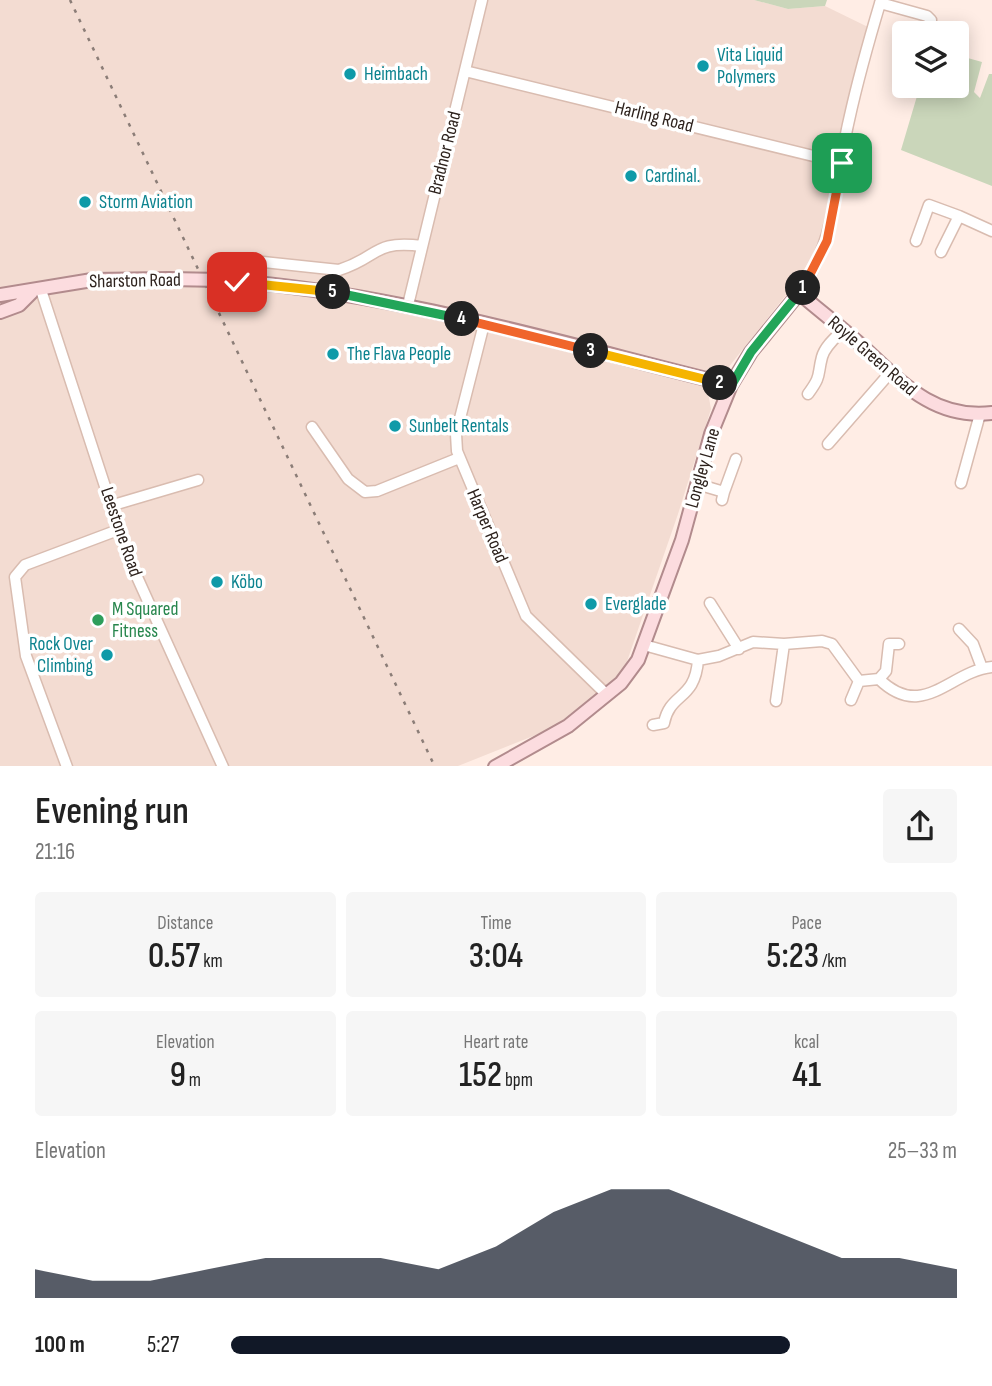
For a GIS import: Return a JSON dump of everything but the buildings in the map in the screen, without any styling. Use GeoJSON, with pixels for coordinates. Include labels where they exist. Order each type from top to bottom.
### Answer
{"type":"FeatureCollection","features":[{"type":"Feature","properties":{"kind":"main road","name":"Sharston Road"},"geometry":{"type":"LineString","coordinates":[[0,295],[92,280],[169,279],[309,288],[408,305],[731,386]]}},
{"type":"Feature","properties":{"kind":"main road","name":"Sharston Road"},"geometry":{"type":"LineString","coordinates":[[0,312],[19,305],[37,291]]}},
{"type":"Feature","properties":{"kind":"main road","name":"Royle Green Road"},"geometry":{"type":"LineString","coordinates":[[799,293],[844,329],[889,374],[925,401],[954,411],[986,414]]}},
{"type":"Feature","properties":{"kind":"main road","name":"Longley Lane"},"geometry":{"type":"LineString","coordinates":[[495,766],[568,726],[629,674],[644,645],[682,540],[711,434],[731,386],[751,352],[799,293]]}},
{"type":"Feature","properties":{"kind":"street","name":"Bradnor Road"},"geometry":{"type":"LineString","coordinates":[[408,305],[482,0]]}},
{"type":"Feature","properties":{"kind":"street"},"geometry":{"type":"LineString","coordinates":[[881,1],[926,16],[931,21]]}},
{"type":"Feature","properties":{"kind":"street","name":"Longley Lane"},"geometry":{"type":"LineString","coordinates":[[799,293],[812,274],[827,241],[851,111],[881,1]]}},
{"type":"Feature","properties":{"kind":"street","name":"Harling Road"},"geometry":{"type":"LineString","coordinates":[[465,71],[842,163]]}},
{"type":"Feature","properties":{"kind":"street"},"geometry":{"type":"LineString","coordinates":[[916,241],[929,205],[992,230]]}},
{"type":"Feature","properties":{"kind":"street"},"geometry":{"type":"LineString","coordinates":[[942,252],[959,216]]}},
{"type":"Feature","properties":{"kind":"street"},"geometry":{"type":"LineString","coordinates":[[235,260],[339,271],[354,265],[382,246],[395,243],[422,246]]}},
{"type":"Feature","properties":{"kind":"street","name":"Leestone Road"},"geometry":{"type":"LineString","coordinates":[[37,291],[118,530],[151,613],[223,766]]}},
{"type":"Feature","properties":{"kind":"street","name":"Harper Road"},"geometry":{"type":"LineString","coordinates":[[484,324],[456,435],[459,458],[526,616],[607,695]]}},
{"type":"Feature","properties":{"kind":"street"},"geometry":{"type":"LineString","coordinates":[[808,394],[825,379],[822,356],[844,329]]}},
{"type":"Feature","properties":{"kind":"street"},"geometry":{"type":"LineString","coordinates":[[828,444],[889,374]]}},
{"type":"Feature","properties":{"kind":"street"},"geometry":{"type":"LineString","coordinates":[[961,483],[986,414]]}},
{"type":"Feature","properties":{"kind":"street"},"geometry":{"type":"LineString","coordinates":[[312,426],[348,479],[365,492],[377,491],[459,458]]}},
{"type":"Feature","properties":{"kind":"street"},"geometry":{"type":"LineString","coordinates":[[697,484],[723,496],[736,458]]}},
{"type":"Feature","properties":{"kind":"street"},"geometry":{"type":"LineString","coordinates":[[110,506],[198,480]]}},
{"type":"Feature","properties":{"kind":"street"},"geometry":{"type":"LineString","coordinates":[[67,766],[26,656],[15,577],[25,565],[118,530]]}},
{"type":"Feature","properties":{"kind":"street"},"geometry":{"type":"LineString","coordinates":[[710,603],[738,649]]}},
{"type":"Feature","properties":{"kind":"street"},"geometry":{"type":"LineString","coordinates":[[859,681],[879,679],[896,690],[924,697],[987,667],[973,644],[959,629]]}},
{"type":"Feature","properties":{"kind":"street"},"geometry":{"type":"LineString","coordinates":[[644,645],[698,660],[753,642],[783,644],[811,640],[832,644],[859,681]]}},
{"type":"Feature","properties":{"kind":"street"},"geometry":{"type":"LineString","coordinates":[[776,701],[783,644]]}},
{"type":"Feature","properties":{"kind":"street"},"geometry":{"type":"LineString","coordinates":[[879,679],[886,671],[889,644],[899,644]]}},
{"type":"Feature","properties":{"kind":"street"},"geometry":{"type":"LineString","coordinates":[[653,725],[664,723],[672,703],[688,692],[697,678],[698,660]]}},
{"type":"Feature","properties":{"kind":"street"},"geometry":{"type":"LineString","coordinates":[[851,700],[859,681]]}},
{"type":"Feature","properties":{"kind":"shaded area"},"geometry":{"type":"Polygon","coordinates":[[[0,0],[754,0],[788,9],[825,6],[868,27],[824,235],[798,280],[708,393],[711,409],[623,673],[551,729],[458,766],[0,766],[0,0]]]}},
{"type":"Feature","properties":{"kind":"green space"},"geometry":{"type":"Polygon","coordinates":[[[754,0],[827,0],[825,6],[788,9],[754,0]]]}},
{"type":"Feature","properties":{"kind":"green space"},"geometry":{"type":"Polygon","coordinates":[[[969,58],[982,62],[974,92],[980,98],[989,74],[992,74],[992,186],[901,150],[916,98],[969,98],[969,58]]]}},
{"type":"Feature","properties":{"kind":"railway"},"geometry":{"type":"LineString","coordinates":[[70,0],[435,766]]}},
{"type":"Feature","properties":{"kind":"place","name":"Vita Liquid Polymers"},"geometry":{"type":"Point","coordinates":[703,66]}},
{"type":"Feature","properties":{"kind":"place","name":"Heimbach"},"geometry":{"type":"Point","coordinates":[350,74]}},
{"type":"Feature","properties":{"kind":"place","name":"Cardinal."},"geometry":{"type":"Point","coordinates":[631,176]}},
{"type":"Feature","properties":{"kind":"place","name":"Storm Aviation"},"geometry":{"type":"Point","coordinates":[85,202]}},
{"type":"Feature","properties":{"kind":"place","name":"The Flava People"},"geometry":{"type":"Point","coordinates":[333,354]}},
{"type":"Feature","properties":{"kind":"place","name":"Sunbelt Rentals"},"geometry":{"type":"Point","coordinates":[395,426]}},
{"type":"Feature","properties":{"kind":"place","name":"Köbo"},"geometry":{"type":"Point","coordinates":[217,582]}},
{"type":"Feature","properties":{"kind":"place","name":"Everglade"},"geometry":{"type":"Point","coordinates":[591,604]}},
{"type":"Feature","properties":{"kind":"place","name":"M Squared Fitness"},"geometry":{"type":"Point","coordinates":[98,620]}},
{"type":"Feature","properties":{"kind":"place","name":"Rock Over Climbing"},"geometry":{"type":"Point","coordinates":[107,655]}},
{"type":"Feature","properties":{"kind":"route"},"geometry":{"type":"LineString","coordinates":[[237,282],[309,288],[408,305],[731,386],[751,352],[799,293],[822,254],[834,217],[842,163]]}}]}
